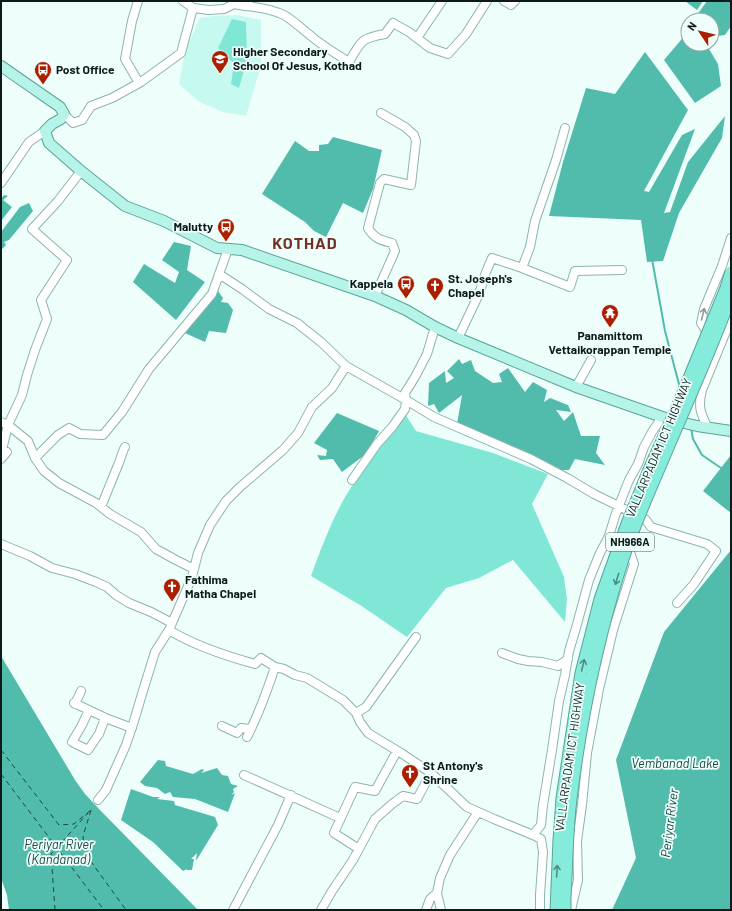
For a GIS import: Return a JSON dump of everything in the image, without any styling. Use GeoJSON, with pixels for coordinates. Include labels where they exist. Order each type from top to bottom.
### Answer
{"type":"FeatureCollection","features":[{"type":"Feature","properties":{"kind":"highway","name":"VALLARPADAM ICT HIGHWAY"},"geometry":{"type":"LineString","coordinates":[[556,910],[563,791],[581,673],[600,599],[628,521],[675,412],[726,288],[731,272]]}},
{"type":"Feature","properties":{"kind":"highway","name":"VALLARPADAM ICT HIGHWAY"},"geometry":{"type":"LineString","coordinates":[[565,910],[571,800],[585,706],[610,604],[624,558],[646,499],[720,327],[731,296]]}},
{"type":"Feature","properties":{"kind":"main road"},"geometry":{"type":"LineString","coordinates":[[1,66],[60,107],[64,114],[61,119],[52,124],[45,131],[49,143],[125,206],[164,222],[217,248],[242,250],[375,296],[406,310],[435,327],[458,338],[576,387],[665,418],[697,426],[731,431]]}},
{"type":"Feature","properties":{"kind":"street"},"geometry":{"type":"LineString","coordinates":[[138,1],[132,21],[125,59],[139,84]]}},
{"type":"Feature","properties":{"kind":"street"},"geometry":{"type":"LineString","coordinates":[[182,1],[193,8],[209,10],[224,9],[233,2],[282,14],[292,20],[330,51],[349,62],[360,44],[368,37],[385,34],[393,23],[409,32],[430,48],[448,54],[466,34],[487,1]]}},
{"type":"Feature","properties":{"kind":"street"},"geometry":{"type":"LineString","coordinates":[[245,6],[253,1]]}},
{"type":"Feature","properties":{"kind":"street"},"geometry":{"type":"LineString","coordinates":[[417,38],[442,1]]}},
{"type":"Feature","properties":{"kind":"street"},"geometry":{"type":"LineString","coordinates":[[504,1],[510,5],[516,1]]}},
{"type":"Feature","properties":{"kind":"street"},"geometry":{"type":"LineString","coordinates":[[64,114],[72,123],[82,120],[91,106],[112,98],[139,84],[181,53],[193,8]]}},
{"type":"Feature","properties":{"kind":"street"},"geometry":{"type":"LineString","coordinates":[[375,296],[395,251],[392,243],[373,236],[368,228],[380,183],[384,179],[411,185],[416,141],[414,135],[405,127],[382,113]]}},
{"type":"Feature","properties":{"kind":"street"},"geometry":{"type":"LineString","coordinates":[[522,268],[530,247],[535,221],[556,160],[565,128]]}},
{"type":"Feature","properties":{"kind":"street"},"geometry":{"type":"LineString","coordinates":[[1,183],[29,142],[45,131]]}},
{"type":"Feature","properties":{"kind":"street"},"geometry":{"type":"LineString","coordinates":[[1,460],[6,452],[2,450],[4,424],[22,395],[35,350],[47,319],[41,300],[67,260],[32,229],[58,201],[81,171]]}},
{"type":"Feature","properties":{"kind":"street"},"geometry":{"type":"LineString","coordinates":[[721,344],[709,336],[701,323],[704,310],[722,266],[731,238]]}},
{"type":"Feature","properties":{"kind":"street"},"geometry":{"type":"LineString","coordinates":[[35,458],[58,435],[69,428],[80,434],[103,435],[122,412],[149,369],[212,294],[228,250]]}},
{"type":"Feature","properties":{"kind":"street"},"geometry":{"type":"LineString","coordinates":[[458,338],[479,294],[492,258],[570,287],[575,271],[622,270]]}},
{"type":"Feature","properties":{"kind":"street"},"geometry":{"type":"LineString","coordinates":[[220,274],[269,309],[297,323],[321,342],[346,366],[434,417],[531,459],[594,494],[645,519],[651,527],[707,544],[716,550],[694,584],[677,603]]}},
{"type":"Feature","properties":{"kind":"street"},"geometry":{"type":"LineString","coordinates":[[708,428],[701,414],[700,399],[702,390],[731,319]]}},
{"type":"Feature","properties":{"kind":"street"},"geometry":{"type":"LineString","coordinates":[[352,480],[405,409],[405,393],[427,354],[435,327]]}},
{"type":"Feature","properties":{"kind":"street"},"geometry":{"type":"LineString","coordinates":[[576,387],[591,360]]}},
{"type":"Feature","properties":{"kind":"street"},"geometry":{"type":"LineString","coordinates":[[98,800],[106,790],[126,745],[155,652],[171,627],[192,577],[198,553],[210,526],[226,501],[283,450],[298,433],[312,408],[332,388],[346,366]]}},
{"type":"Feature","properties":{"kind":"street"},"geometry":{"type":"LineString","coordinates":[[533,835],[541,825],[559,701],[569,651],[589,580],[600,553],[610,536],[619,506],[644,447],[652,432],[665,418]]}},
{"type":"Feature","properties":{"kind":"street"},"geometry":{"type":"LineString","coordinates":[[4,424],[28,441],[35,458],[44,471],[59,483],[141,532],[156,549],[194,569]]}},
{"type":"Feature","properties":{"kind":"street"},"geometry":{"type":"LineString","coordinates":[[101,507],[125,447]]}},
{"type":"Feature","properties":{"kind":"street"},"geometry":{"type":"LineString","coordinates":[[571,910],[578,880],[577,841],[582,805],[586,753],[613,630],[634,564],[630,552],[607,541]]}},
{"type":"Feature","properties":{"kind":"street"},"geometry":{"type":"LineString","coordinates":[[1,544],[30,556],[52,568],[75,574],[96,582],[116,595],[151,612],[183,638],[240,660],[255,664],[260,658],[275,667],[307,678],[343,700],[356,713],[360,722],[368,733],[431,774],[467,807],[541,839],[543,852],[540,910]]}},
{"type":"Feature","properties":{"kind":"street"},"geometry":{"type":"LineString","coordinates":[[356,713],[366,707],[416,637]]}},
{"type":"Feature","properties":{"kind":"street"},"geometry":{"type":"LineString","coordinates":[[502,653],[518,659],[558,666],[568,659]]}},
{"type":"Feature","properties":{"kind":"street"},"geometry":{"type":"LineString","coordinates":[[247,737],[267,692],[275,667]]}},
{"type":"Feature","properties":{"kind":"street"},"geometry":{"type":"LineString","coordinates":[[81,691],[75,704],[105,718],[132,728]]}},
{"type":"Feature","properties":{"kind":"street"},"geometry":{"type":"LineString","coordinates":[[89,710],[72,742],[88,750],[99,734],[105,718]]}},
{"type":"Feature","properties":{"kind":"street"},"geometry":{"type":"LineString","coordinates":[[222,726],[237,733],[241,728],[251,729]]}},
{"type":"Feature","properties":{"kind":"street"},"geometry":{"type":"LineString","coordinates":[[358,849],[334,832],[355,787],[375,791],[397,751]]}},
{"type":"Feature","properties":{"kind":"street"},"geometry":{"type":"LineString","coordinates":[[321,910],[375,819],[403,796],[417,799],[431,774]]}},
{"type":"Feature","properties":{"kind":"street"},"geometry":{"type":"LineString","coordinates":[[244,775],[340,818]]}},
{"type":"Feature","properties":{"kind":"street"},"geometry":{"type":"LineString","coordinates":[[233,910],[278,825],[291,796]]}},
{"type":"Feature","properties":{"kind":"street"},"geometry":{"type":"LineString","coordinates":[[441,910],[437,893],[440,878],[450,855],[478,812]]}},
{"type":"Feature","properties":{"kind":"street"},"geometry":{"type":"LineString","coordinates":[[542,846],[577,854]]}},
{"type":"Feature","properties":{"kind":"street"},"geometry":{"type":"LineString","coordinates":[[426,910],[430,899],[437,893]]}},
{"type":"Feature","properties":{"kind":"shaded area","name":"Higher Secondary School Of Jesus, Kothad"},"geometry":{"type":"Polygon","coordinates":[[[236,15],[261,20],[261,65],[246,116],[223,112],[198,101],[179,84],[185,52],[200,18],[236,15]]]}},
{"type":"Feature","properties":{"kind":"shaded area"},"geometry":{"type":"Polygon","coordinates":[[[232,19],[246,22],[247,59],[239,88],[231,84],[234,64],[218,48],[232,19]]]}},
{"type":"Feature","properties":{"kind":"shaded area"},"geometry":{"type":"Polygon","coordinates":[[[405,414],[416,431],[493,453],[548,474],[532,504],[564,577],[567,599],[565,622],[513,560],[479,578],[446,588],[407,637],[360,605],[311,576],[328,531],[344,499],[363,470],[405,414]]]}},
{"type":"Feature","properties":{"kind":"water"},"geometry":{"type":"Polygon","coordinates":[[[685,1],[703,1],[697,10],[685,1]]]}},
{"type":"Feature","properties":{"kind":"water"},"geometry":{"type":"Polygon","coordinates":[[[707,1],[731,1],[731,26],[725,35],[720,36],[720,12],[699,12],[707,1]]]}},
{"type":"Feature","properties":{"kind":"water"},"geometry":{"type":"Polygon","coordinates":[[[680,41],[680,52],[711,52],[718,64],[721,86],[695,103],[664,60],[680,41]]]}},
{"type":"Feature","properties":{"kind":"water"},"geometry":{"type":"Polygon","coordinates":[[[645,52],[688,110],[644,191],[649,192],[682,135],[695,129],[664,213],[670,212],[688,162],[725,116],[722,138],[679,213],[663,261],[647,262],[641,220],[549,216],[563,162],[586,88],[615,94],[645,52]]]}},
{"type":"Feature","properties":{"kind":"water"},"geometry":{"type":"Polygon","coordinates":[[[333,137],[382,150],[373,189],[363,213],[343,203],[326,237],[314,231],[305,222],[262,194],[295,141],[309,151],[319,151],[319,145],[328,144],[333,137]]]}},
{"type":"Feature","properties":{"kind":"water"},"geometry":{"type":"Polygon","coordinates":[[[4,195],[8,196],[3,200],[12,207],[1,221],[1,199],[4,195]]]}},
{"type":"Feature","properties":{"kind":"water"},"geometry":{"type":"Polygon","coordinates":[[[29,203],[33,211],[9,240],[4,242],[6,245],[1,250],[1,232],[20,207],[29,203]]]}},
{"type":"Feature","properties":{"kind":"water"},"geometry":{"type":"Polygon","coordinates":[[[174,242],[191,246],[187,270],[205,282],[176,320],[133,282],[144,264],[175,283],[179,272],[162,260],[174,242]]]}},
{"type":"Feature","properties":{"kind":"water"},"geometry":{"type":"Polygon","coordinates":[[[218,291],[223,298],[221,302],[228,303],[233,310],[226,333],[209,331],[205,342],[185,333],[218,291]]]}},
{"type":"Feature","properties":{"kind":"water"},"geometry":{"type":"Polygon","coordinates":[[[459,359],[462,364],[471,360],[475,371],[493,383],[502,382],[499,374],[508,368],[525,392],[533,382],[547,390],[544,402],[550,398],[568,405],[571,412],[556,410],[564,421],[573,412],[581,436],[600,436],[596,453],[605,465],[575,459],[569,470],[556,470],[457,424],[462,395],[439,413],[434,404],[428,406],[429,383],[445,371],[446,383],[454,378],[447,371],[459,359]]]}},
{"type":"Feature","properties":{"kind":"water"},"geometry":{"type":"Polygon","coordinates":[[[337,413],[379,431],[366,454],[342,472],[333,459],[320,460],[317,455],[326,456],[327,450],[314,443],[337,413]]]}},
{"type":"Feature","properties":{"kind":"water"},"geometry":{"type":"Polygon","coordinates":[[[731,455],[731,513],[703,491],[731,455]]]}},
{"type":"Feature","properties":{"kind":"water","name":"Vembanad Lake"},"geometry":{"type":"Polygon","coordinates":[[[731,550],[731,910],[612,910],[636,858],[616,760],[664,632],[731,550]]]}},
{"type":"Feature","properties":{"kind":"water","name":"Periyar River (Kandanad)"},"geometry":{"type":"Polygon","coordinates":[[[1,656],[75,780],[85,794],[198,910],[9,910],[7,895],[1,878],[1,656]]]}},
{"type":"Feature","properties":{"kind":"water"},"geometry":{"type":"Polygon","coordinates":[[[158,760],[165,761],[166,766],[193,774],[202,769],[204,770],[201,773],[217,768],[222,775],[228,776],[231,784],[238,786],[233,789],[234,792],[231,795],[235,793],[228,812],[195,799],[173,797],[170,792],[165,794],[157,788],[145,786],[140,782],[158,760]]]}},
{"type":"Feature","properties":{"kind":"water"},"geometry":{"type":"Polygon","coordinates":[[[131,789],[153,797],[160,797],[157,799],[174,801],[175,805],[215,817],[218,825],[196,861],[197,853],[191,859],[194,859],[192,870],[187,869],[183,871],[153,842],[121,820],[131,789]]]}},
{"type":"Feature","properties":{"kind":"waterway"},"geometry":{"type":"LineString","coordinates":[[652,259],[665,331],[680,388]]}},
{"type":"Feature","properties":{"kind":"waterway"},"geometry":{"type":"LineString","coordinates":[[691,428],[693,439],[702,455],[721,468]]}},
{"type":"Feature","properties":{"kind":"ferry route"},"geometry":{"type":"LineString","coordinates":[[1,750],[59,825],[74,824],[91,810]]}},
{"type":"Feature","properties":{"kind":"ferry route"},"geometry":{"type":"LineString","coordinates":[[1,774],[104,910]]}},
{"type":"Feature","properties":{"kind":"ferry route"},"geometry":{"type":"LineString","coordinates":[[91,810],[83,836],[84,852],[126,910]]}},
{"type":"Feature","properties":{"kind":"ferry route"},"geometry":{"type":"LineString","coordinates":[[55,910],[51,854],[88,813]]}},
{"type":"Feature","properties":{"kind":"place","name":"Higher Secondary School Of Jesus, Kothad"},"geometry":{"type":"Point","coordinates":[220,74]}},
{"type":"Feature","properties":{"kind":"place","name":"Post Office"},"geometry":{"type":"Point","coordinates":[43,85]}},
{"type":"Feature","properties":{"kind":"place","name":"Malutty"},"geometry":{"type":"Point","coordinates":[226,242]}},
{"type":"Feature","properties":{"kind":"place","name":"Kappela"},"geometry":{"type":"Point","coordinates":[406,299]}},
{"type":"Feature","properties":{"kind":"place","name":"St. Joseph's Chapel"},"geometry":{"type":"Point","coordinates":[435,301]}},
{"type":"Feature","properties":{"kind":"place","name":"Panamittom Vettaikorappan Temple"},"geometry":{"type":"Point","coordinates":[610,328]}},
{"type":"Feature","properties":{"kind":"place","name":"Fathima Matha Chapel"},"geometry":{"type":"Point","coordinates":[172,602]}},
{"type":"Feature","properties":{"kind":"place","name":"St Antony's Shrine"},"geometry":{"type":"Point","coordinates":[410,788]}},
{"type":"Feature","properties":{"kind":"district","name":"KOTHAD"},"geometry":{"type":"Point","coordinates":[305,243]}},
{"type":"Feature","properties":{"kind":"water label","name":"Periyar River"},"geometry":{"type":"Point","coordinates":[669,823]}}]}
